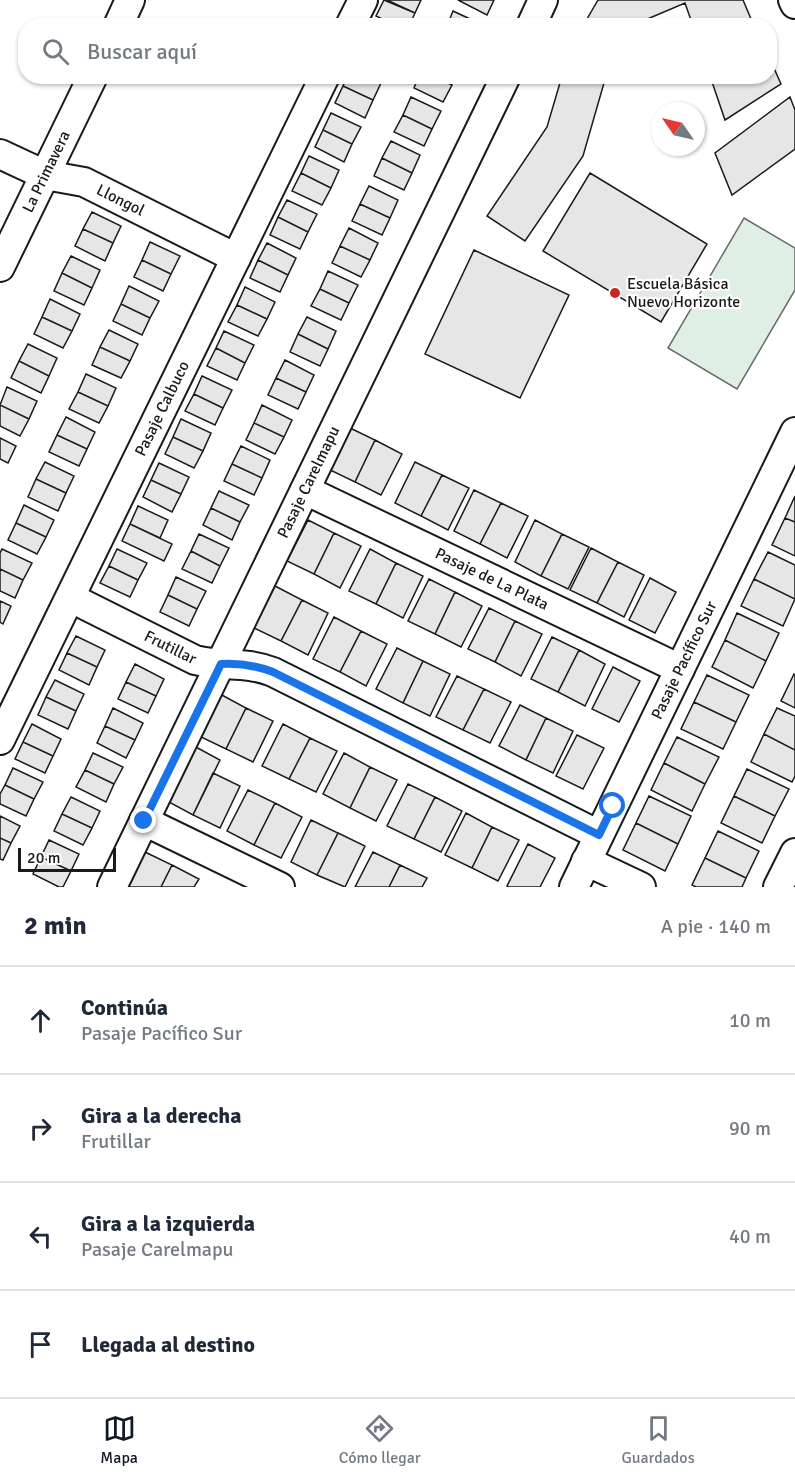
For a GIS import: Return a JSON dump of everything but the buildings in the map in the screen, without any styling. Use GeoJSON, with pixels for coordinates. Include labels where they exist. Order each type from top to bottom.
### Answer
{"type":"FeatureCollection","features":[{"type":"Feature","properties":{"kind":"street"},"geometry":{"type":"LineString","coordinates":[[122,18],[130,0]]}},
{"type":"Feature","properties":{"kind":"street"},"geometry":{"type":"LineString","coordinates":[[354,18],[363,0]]}},
{"type":"Feature","properties":{"kind":"street"},"geometry":{"type":"LineString","coordinates":[[535,18],[543,0]]}},
{"type":"Feature","properties":{"kind":"street","name":"La Primavera"},"geometry":{"type":"LineString","coordinates":[[0,267],[89,84]]}},
{"type":"Feature","properties":{"kind":"street","name":"Pasaje Calbuco"},"geometry":{"type":"LineString","coordinates":[[0,740],[321,84]]}},
{"type":"Feature","properties":{"kind":"street","name":"Pasaje Carelmapu"},"geometry":{"type":"LineString","coordinates":[[112,887],[502,84]]}},
{"type":"Feature","properties":{"kind":"street","name":"Llongol"},"geometry":{"type":"LineString","coordinates":[[0,154],[45,176],[84,182],[236,258]]}},
{"type":"Feature","properties":{"kind":"street","name":"Pasaje Pacífico Sur"},"geometry":{"type":"LineString","coordinates":[[574,887],[795,432]]}},
{"type":"Feature","properties":{"kind":"street","name":"Pasaje de La Plata"},"geometry":{"type":"LineString","coordinates":[[305,490],[680,669]]}},
{"type":"Feature","properties":{"kind":"street","name":"Frutillar"},"geometry":{"type":"LineString","coordinates":[[70,598],[183,655],[207,663],[247,664],[273,672],[599,835]]}},
{"type":"Feature","properties":{"kind":"street"},"geometry":{"type":"LineString","coordinates":[[144,821],[280,887]]}},
{"type":"Feature","properties":{"kind":"street"},"geometry":{"type":"LineString","coordinates":[[778,887],[795,853]]}},
{"type":"Feature","properties":{"kind":"street"},"geometry":{"type":"LineString","coordinates":[[586,861],[641,887]]}},
{"type":"Feature","properties":{"kind":"green space"},"geometry":{"type":"Polygon","coordinates":[[[744,218],[795,248],[795,290],[737,389],[668,348],[744,218]]]}},
{"type":"Feature","properties":{"kind":"place","name":"Escuela Básica Nuevo Horizonte"},"geometry":{"type":"Point","coordinates":[615,293]}},
{"type":"Feature","properties":{"kind":"route"},"geometry":{"type":"LineString","coordinates":[[144,821],[221,664],[236,663],[273,672],[599,835],[613,806]]}}]}
